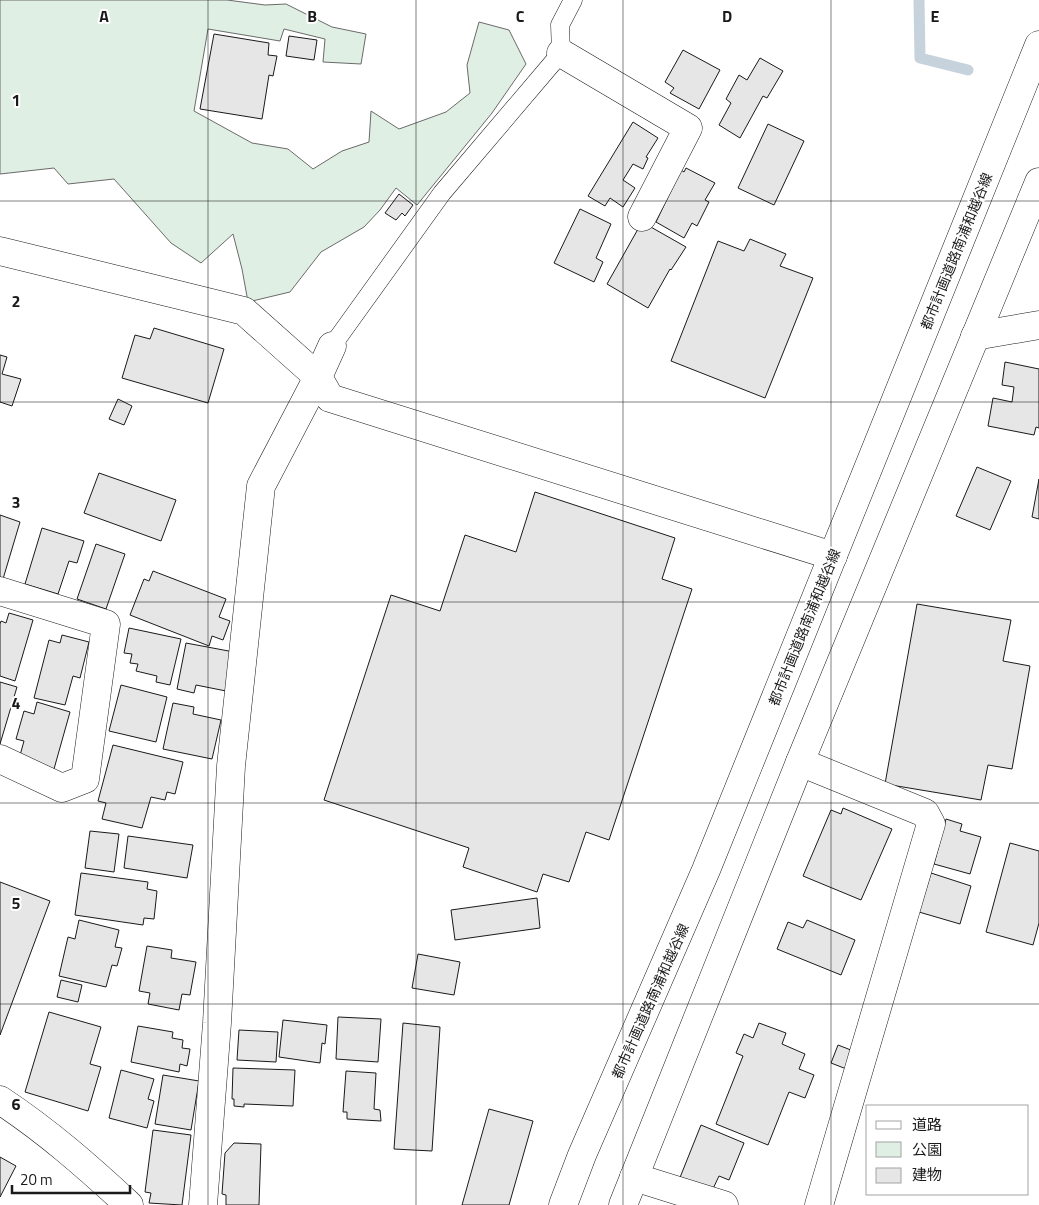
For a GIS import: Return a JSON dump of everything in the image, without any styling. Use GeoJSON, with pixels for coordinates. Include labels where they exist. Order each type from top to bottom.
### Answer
{"type":"FeatureCollection","features":[{"type":"Feature","properties":{"kind":"street","name":"都市計画道路南浦和越谷線"},"geometry":{"type":"LineString","coordinates":[[563,1205],[582,1155],[706,870],[1039,45]]}},
{"type":"Feature","properties":{"kind":"street"},"geometry":{"type":"LineString","coordinates":[[561,53],[688,128],[642,217]]}},
{"type":"Feature","properties":{"kind":"street"},"geometry":{"type":"LineString","coordinates":[[623,1205],[800,762],[1039,182]]}},
{"type":"Feature","properties":{"kind":"street"},"geometry":{"type":"LineString","coordinates":[[0,251],[244,311],[318,377],[330,398],[833,556]]}},
{"type":"Feature","properties":{"kind":"street"},"geometry":{"type":"LineString","coordinates":[[975,336],[1039,325]]}},
{"type":"Feature","properties":{"kind":"street"},"geometry":{"type":"LineString","coordinates":[[203,1205],[231,766],[261,486],[318,377],[332,346]]}},
{"type":"Feature","properties":{"kind":"street"},"geometry":{"type":"LineString","coordinates":[[0,591],[106,624],[85,779],[62,788],[0,759]]}},
{"type":"Feature","properties":{"kind":"street"},"geometry":{"type":"LineString","coordinates":[[800,762],[925,813],[931,824],[818,1205]]}},
{"type":"Feature","properties":{"kind":"street"},"geometry":{"type":"LineString","coordinates":[[0,1100],[32,1121],[76,1156],[129,1205]]}},
{"type":"Feature","properties":{"kind":"street"},"geometry":{"type":"LineString","coordinates":[[634,1177],[724,1205]]}},
{"type":"Feature","properties":{"kind":"lane"},"geometry":{"type":"LineString","coordinates":[[332,346],[442,193],[561,53],[560,25],[573,0]]}},
{"type":"Feature","properties":{"kind":"green space"},"geometry":{"type":"Polygon","coordinates":[[[0,0],[227,0],[265,5],[286,4],[332,27],[366,34],[361,64],[323,62],[325,39],[284,29],[280,41],[208,29],[194,111],[252,143],[288,149],[313,169],[342,151],[369,142],[371,111],[399,129],[446,112],[470,93],[467,65],[479,22],[509,30],[526,64],[492,113],[417,205],[396,188],[380,210],[364,227],[321,252],[290,292],[248,302],[233,234],[201,263],[171,243],[114,179],[68,184],[54,168],[0,174],[0,0]]]}},
{"type":"Feature","properties":{"kind":"building"},"geometry":{"type":"Polygon","coordinates":[[[214,34],[269,43],[268,55],[277,56],[273,76],[269,75],[262,119],[200,109],[214,34]]]}},
{"type":"Feature","properties":{"kind":"building"},"geometry":{"type":"Polygon","coordinates":[[[289,36],[317,40],[314,60],[286,56],[289,36]]]}},
{"type":"Feature","properties":{"kind":"building"},"geometry":{"type":"Polygon","coordinates":[[[683,50],[720,70],[699,109],[670,93],[674,88],[665,82],[683,50]]]}},
{"type":"Feature","properties":{"kind":"building"},"geometry":{"type":"Polygon","coordinates":[[[760,58],[783,71],[767,98],[763,96],[740,138],[719,125],[731,103],[726,99],[739,75],[747,80],[760,58]]]}},
{"type":"Feature","properties":{"kind":"building"},"geometry":{"type":"Polygon","coordinates":[[[633,122],[658,138],[646,157],[648,158],[643,169],[633,164],[623,180],[635,188],[623,207],[610,198],[605,206],[588,196],[633,122]]]}},
{"type":"Feature","properties":{"kind":"building"},"geometry":{"type":"Polygon","coordinates":[[[768,124],[804,141],[774,205],[738,188],[768,124]]]}},
{"type":"Feature","properties":{"kind":"building"},"geometry":{"type":"Polygon","coordinates":[[[686,168],[715,183],[705,200],[709,202],[697,226],[692,223],[684,238],[656,222],[681,170],[684,172],[686,168]]]}},
{"type":"Feature","properties":{"kind":"building"},"geometry":{"type":"Polygon","coordinates":[[[399,194],[413,205],[405,216],[402,213],[396,220],[385,213],[399,194]]]}},
{"type":"Feature","properties":{"kind":"building"},"geometry":{"type":"Polygon","coordinates":[[[580,209],[611,224],[596,258],[603,262],[594,282],[554,263],[580,209]]]}},
{"type":"Feature","properties":{"kind":"building"},"geometry":{"type":"Polygon","coordinates":[[[642,222],[686,247],[670,269],[648,308],[607,284],[642,222]]]}},
{"type":"Feature","properties":{"kind":"building"},"geometry":{"type":"Polygon","coordinates":[[[750,239],[786,254],[780,266],[813,278],[765,398],[671,361],[718,241],[744,251],[750,239]]]}},
{"type":"Feature","properties":{"kind":"building"},"geometry":{"type":"Polygon","coordinates":[[[154,328],[224,349],[208,403],[122,378],[135,335],[150,339],[154,328]]]}},
{"type":"Feature","properties":{"kind":"building"},"geometry":{"type":"Polygon","coordinates":[[[0,355],[7,357],[2,374],[21,379],[12,406],[0,402],[0,355]]]}},
{"type":"Feature","properties":{"kind":"building"},"geometry":{"type":"Polygon","coordinates":[[[1005,362],[1039,369],[1039,428],[1036,427],[1034,435],[988,426],[993,398],[1012,402],[1014,387],[1002,385],[1005,362]]]}},
{"type":"Feature","properties":{"kind":"building"},"geometry":{"type":"Polygon","coordinates":[[[118,399],[132,406],[124,425],[109,419],[118,399]]]}},
{"type":"Feature","properties":{"kind":"building"},"geometry":{"type":"Polygon","coordinates":[[[977,467],[1011,481],[990,530],[956,516],[977,467]]]}},
{"type":"Feature","properties":{"kind":"building"},"geometry":{"type":"Polygon","coordinates":[[[99,473],[176,500],[161,541],[84,513],[99,473]]]}},
{"type":"Feature","properties":{"kind":"building"},"geometry":{"type":"Polygon","coordinates":[[[1039,479],[1039,519],[1032,517],[1039,479]]]}},
{"type":"Feature","properties":{"kind":"building"},"geometry":{"type":"Polygon","coordinates":[[[535,492],[675,538],[662,579],[692,589],[609,840],[586,832],[569,882],[543,874],[537,892],[463,867],[469,848],[324,800],[391,595],[440,611],[465,535],[516,552],[535,492]]]}},
{"type":"Feature","properties":{"kind":"building"},"geometry":{"type":"Polygon","coordinates":[[[0,515],[20,522],[3,579],[0,578],[0,515]]]}},
{"type":"Feature","properties":{"kind":"building"},"geometry":{"type":"Polygon","coordinates":[[[42,528],[84,541],[77,563],[69,561],[58,594],[25,584],[42,528]]]}},
{"type":"Feature","properties":{"kind":"building"},"geometry":{"type":"Polygon","coordinates":[[[96,544],[125,554],[106,609],[77,599],[96,544]]]}},
{"type":"Feature","properties":{"kind":"building"},"geometry":{"type":"Polygon","coordinates":[[[153,571],[226,599],[219,617],[230,621],[223,640],[212,636],[209,646],[130,615],[144,579],[149,581],[153,571]]]}},
{"type":"Feature","properties":{"kind":"building"},"geometry":{"type":"Polygon","coordinates":[[[917,604],[1011,620],[1003,661],[1030,666],[1012,769],[988,765],[981,800],[885,784],[917,604]]]}},
{"type":"Feature","properties":{"kind":"building"},"geometry":{"type":"Polygon","coordinates":[[[9,613],[33,620],[15,681],[0,676],[0,624],[1,621],[6,623],[9,613]]]}},
{"type":"Feature","properties":{"kind":"building"},"geometry":{"type":"Polygon","coordinates":[[[129,628],[181,639],[170,685],[156,682],[157,676],[136,671],[138,664],[130,663],[132,654],[124,653],[129,628]]]}},
{"type":"Feature","properties":{"kind":"building"},"geometry":{"type":"Polygon","coordinates":[[[62,635],[89,642],[80,678],[73,676],[65,705],[34,698],[49,640],[60,643],[62,635]]]}},
{"type":"Feature","properties":{"kind":"building"},"geometry":{"type":"Polygon","coordinates":[[[186,643],[234,652],[226,691],[196,685],[194,693],[177,689],[186,643]]]}},
{"type":"Feature","properties":{"kind":"building"},"geometry":{"type":"Polygon","coordinates":[[[0,682],[17,687],[0,744],[0,682]]]}},
{"type":"Feature","properties":{"kind":"building"},"geometry":{"type":"Polygon","coordinates":[[[121,685],[167,697],[156,742],[109,731],[121,685]]]}},
{"type":"Feature","properties":{"kind":"building"},"geometry":{"type":"Polygon","coordinates":[[[37,702],[70,712],[54,769],[19,759],[24,741],[16,739],[24,711],[34,714],[37,702]]]}},
{"type":"Feature","properties":{"kind":"building"},"geometry":{"type":"Polygon","coordinates":[[[173,703],[194,707],[193,714],[221,720],[212,759],[163,749],[173,703]]]}},
{"type":"Feature","properties":{"kind":"building"},"geometry":{"type":"Polygon","coordinates":[[[113,745],[183,762],[175,794],[167,792],[165,800],[151,797],[142,828],[102,819],[106,803],[98,801],[113,745]]]}},
{"type":"Feature","properties":{"kind":"building"},"geometry":{"type":"Polygon","coordinates":[[[843,808],[892,829],[861,900],[803,876],[831,810],[841,814],[843,808]]]}},
{"type":"Feature","properties":{"kind":"building"},"geometry":{"type":"Polygon","coordinates":[[[946,819],[962,824],[960,831],[981,837],[970,874],[934,864],[946,819]]]}},
{"type":"Feature","properties":{"kind":"building"},"geometry":{"type":"Polygon","coordinates":[[[90,831],[119,834],[114,872],[85,868],[90,831]]]}},
{"type":"Feature","properties":{"kind":"building"},"geometry":{"type":"Polygon","coordinates":[[[128,836],[193,845],[187,878],[124,868],[128,836]]]}},
{"type":"Feature","properties":{"kind":"building"},"geometry":{"type":"Polygon","coordinates":[[[1010,843],[1039,851],[1039,923],[1033,945],[986,932],[1010,843]]]}},
{"type":"Feature","properties":{"kind":"building"},"geometry":{"type":"Polygon","coordinates":[[[81,873],[148,882],[147,889],[157,891],[154,919],[144,918],[143,925],[75,915],[81,873]]]}},
{"type":"Feature","properties":{"kind":"building"},"geometry":{"type":"Polygon","coordinates":[[[931,873],[971,886],[960,924],[919,912],[931,873]]]}},
{"type":"Feature","properties":{"kind":"building"},"geometry":{"type":"Polygon","coordinates":[[[0,882],[50,901],[0,1035],[0,882]]]}},
{"type":"Feature","properties":{"kind":"building"},"geometry":{"type":"Polygon","coordinates":[[[537,898],[540,928],[455,940],[451,910],[537,898]]]}},
{"type":"Feature","properties":{"kind":"building"},"geometry":{"type":"Polygon","coordinates":[[[79,920],[119,930],[115,947],[122,948],[117,966],[112,965],[106,987],[59,976],[68,937],[75,939],[79,920]]]}},
{"type":"Feature","properties":{"kind":"building"},"geometry":{"type":"Polygon","coordinates":[[[807,920],[855,940],[841,975],[777,949],[788,922],[803,928],[807,920]]]}},
{"type":"Feature","properties":{"kind":"building"},"geometry":{"type":"Polygon","coordinates":[[[147,946],[172,950],[171,958],[196,962],[190,995],[182,994],[179,1010],[148,1004],[150,993],[139,991],[147,946]]]}},
{"type":"Feature","properties":{"kind":"building"},"geometry":{"type":"Polygon","coordinates":[[[418,954],[460,962],[454,995],[412,988],[418,954]]]}},
{"type":"Feature","properties":{"kind":"building"},"geometry":{"type":"Polygon","coordinates":[[[61,980],[82,985],[78,1002],[57,997],[61,980]]]}},
{"type":"Feature","properties":{"kind":"building"},"geometry":{"type":"Polygon","coordinates":[[[49,1012],[101,1027],[90,1064],[101,1067],[88,1111],[25,1092],[49,1012]]]}},
{"type":"Feature","properties":{"kind":"building"},"geometry":{"type":"Polygon","coordinates":[[[338,1017],[381,1019],[378,1062],[336,1059],[338,1017]]]}},
{"type":"Feature","properties":{"kind":"building"},"geometry":{"type":"Polygon","coordinates":[[[283,1020],[327,1025],[325,1044],[322,1043],[320,1063],[279,1057],[283,1020]]]}},
{"type":"Feature","properties":{"kind":"building"},"geometry":{"type":"Polygon","coordinates":[[[403,1023],[440,1027],[432,1151],[394,1149],[403,1023]]]}},
{"type":"Feature","properties":{"kind":"building"},"geometry":{"type":"Polygon","coordinates":[[[759,1023],[786,1033],[782,1044],[805,1054],[799,1069],[814,1075],[805,1098],[789,1092],[768,1145],[716,1124],[743,1056],[736,1053],[744,1034],[753,1038],[759,1023]]]}},
{"type":"Feature","properties":{"kind":"building"},"geometry":{"type":"Polygon","coordinates":[[[138,1026],[173,1032],[172,1038],[183,1040],[182,1048],[190,1049],[187,1066],[180,1064],[179,1072],[131,1062],[138,1026]]]}},
{"type":"Feature","properties":{"kind":"building"},"geometry":{"type":"Polygon","coordinates":[[[239,1030],[278,1032],[276,1062],[237,1060],[239,1030]]]}},
{"type":"Feature","properties":{"kind":"building"},"geometry":{"type":"Polygon","coordinates":[[[838,1045],[856,1052],[849,1070],[831,1063],[838,1045]]]}},
{"type":"Feature","properties":{"kind":"building"},"geometry":{"type":"Polygon","coordinates":[[[233,1068],[295,1070],[293,1106],[244,1104],[244,1107],[234,1106],[234,1099],[232,1099],[233,1068]]]}},
{"type":"Feature","properties":{"kind":"building"},"geometry":{"type":"Polygon","coordinates":[[[121,1070],[154,1079],[148,1099],[154,1101],[147,1128],[109,1118],[121,1070]]]}},
{"type":"Feature","properties":{"kind":"building"},"geometry":{"type":"Polygon","coordinates":[[[346,1071],[376,1073],[374,1109],[380,1110],[381,1121],[347,1119],[347,1112],[343,1112],[346,1071]]]}},
{"type":"Feature","properties":{"kind":"building"},"geometry":{"type":"Polygon","coordinates":[[[163,1075],[199,1081],[191,1130],[155,1124],[163,1075]]]}},
{"type":"Feature","properties":{"kind":"building"},"geometry":{"type":"Polygon","coordinates":[[[489,1109],[533,1121],[509,1205],[462,1205],[489,1109]]]}},
{"type":"Feature","properties":{"kind":"building"},"geometry":{"type":"Polygon","coordinates":[[[701,1125],[744,1143],[729,1180],[719,1176],[711,1193],[679,1180],[701,1125]]]}},
{"type":"Feature","properties":{"kind":"building"},"geometry":{"type":"Polygon","coordinates":[[[153,1130],[191,1135],[182,1205],[149,1203],[151,1193],[145,1192],[153,1130]]]}},
{"type":"Feature","properties":{"kind":"building"},"geometry":{"type":"Polygon","coordinates":[[[234,1143],[261,1144],[259,1205],[226,1205],[226,1195],[222,1194],[225,1153],[234,1143]]]}},
{"type":"Feature","properties":{"kind":"building"},"geometry":{"type":"Polygon","coordinates":[[[0,1157],[16,1166],[0,1197],[0,1157]]]}},
{"type":"Feature","properties":{"kind":"waterway"},"geometry":{"type":"LineString","coordinates":[[919,0],[920,58],[968,70]]}}]}
